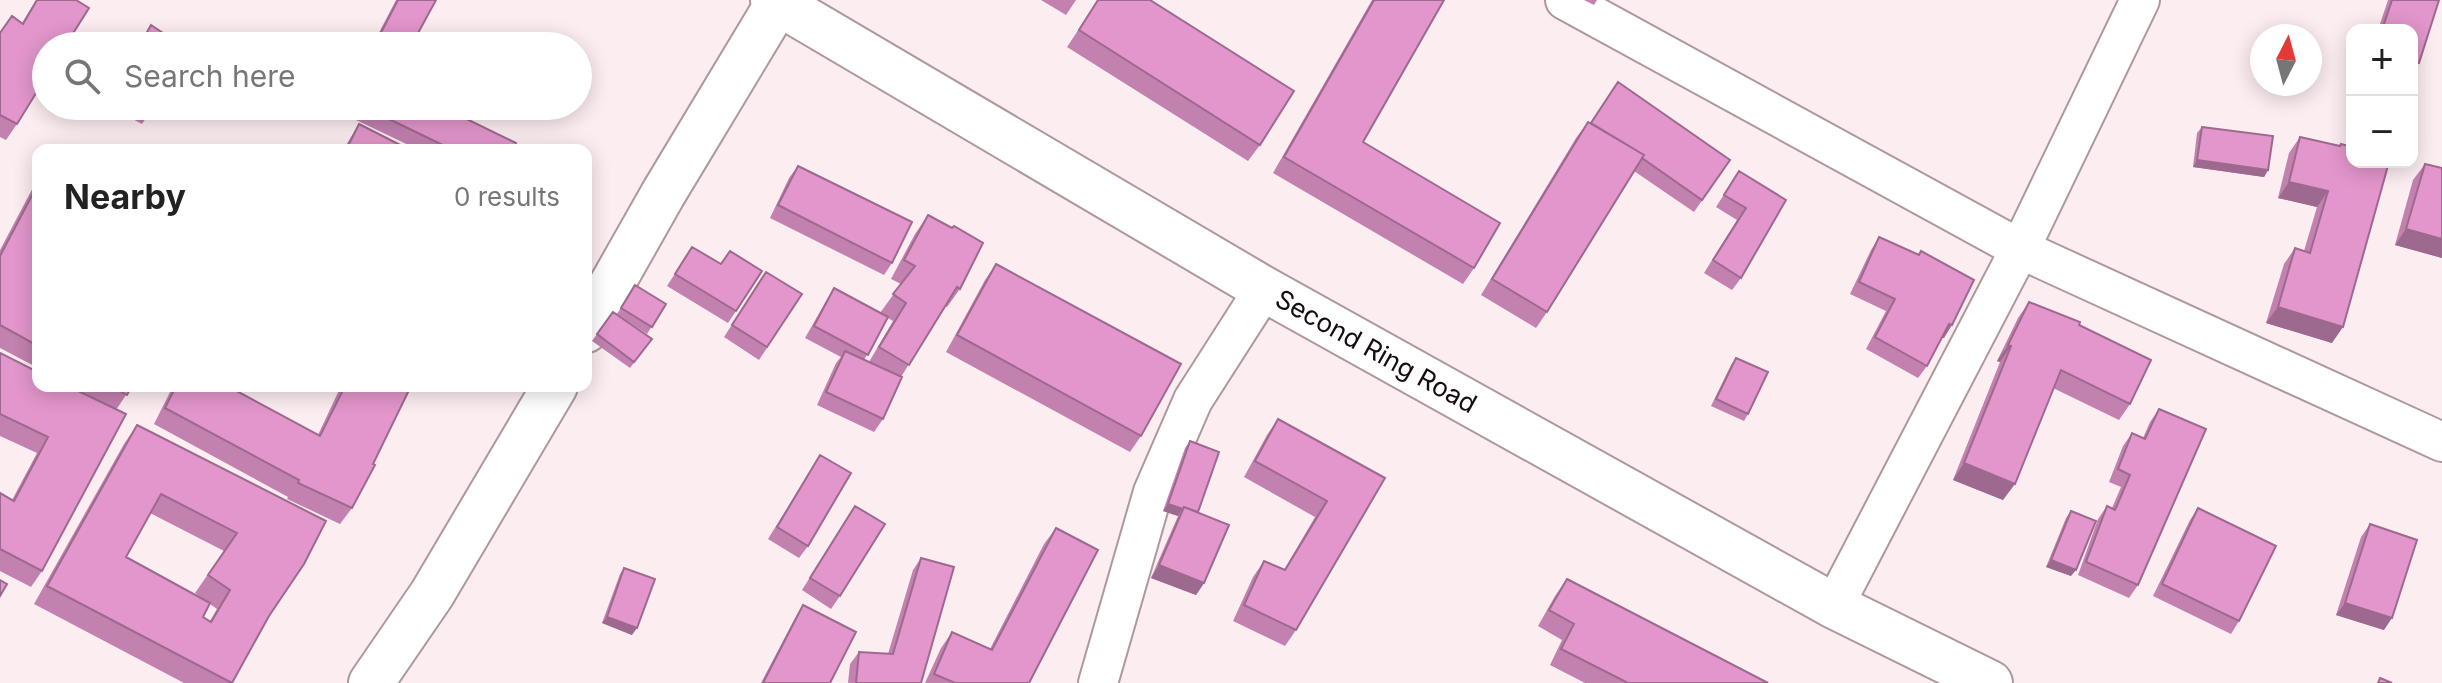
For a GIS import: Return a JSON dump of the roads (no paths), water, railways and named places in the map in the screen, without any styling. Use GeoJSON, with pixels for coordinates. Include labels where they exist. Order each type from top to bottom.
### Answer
{"type":"FeatureCollection","features":[{"type":"Feature","properties":{"kind":"main road","name":"Second Ring Road"},"geometry":{"type":"LineString","coordinates":[[775,2],[1264,289],[1834,606],[1990,683]]}},
{"type":"Feature","properties":{"kind":"main road"},"geometry":{"type":"LineString","coordinates":[[592,319],[775,2]]}},
{"type":"Feature","properties":{"kind":"main road"},"geometry":{"type":"LineString","coordinates":[[371,683],[432,594],[551,392]]}},
{"type":"Feature","properties":{"kind":"street"},"geometry":{"type":"LineString","coordinates":[[1565,0],[2020,249],[2442,442]]}},
{"type":"Feature","properties":{"kind":"street"},"geometry":{"type":"LineString","coordinates":[[1834,606],[2020,249],[2140,0]]}},
{"type":"Feature","properties":{"kind":"street"},"geometry":{"type":"LineString","coordinates":[[1098,683],[1153,492],[1193,400],[1264,289]]}}]}
